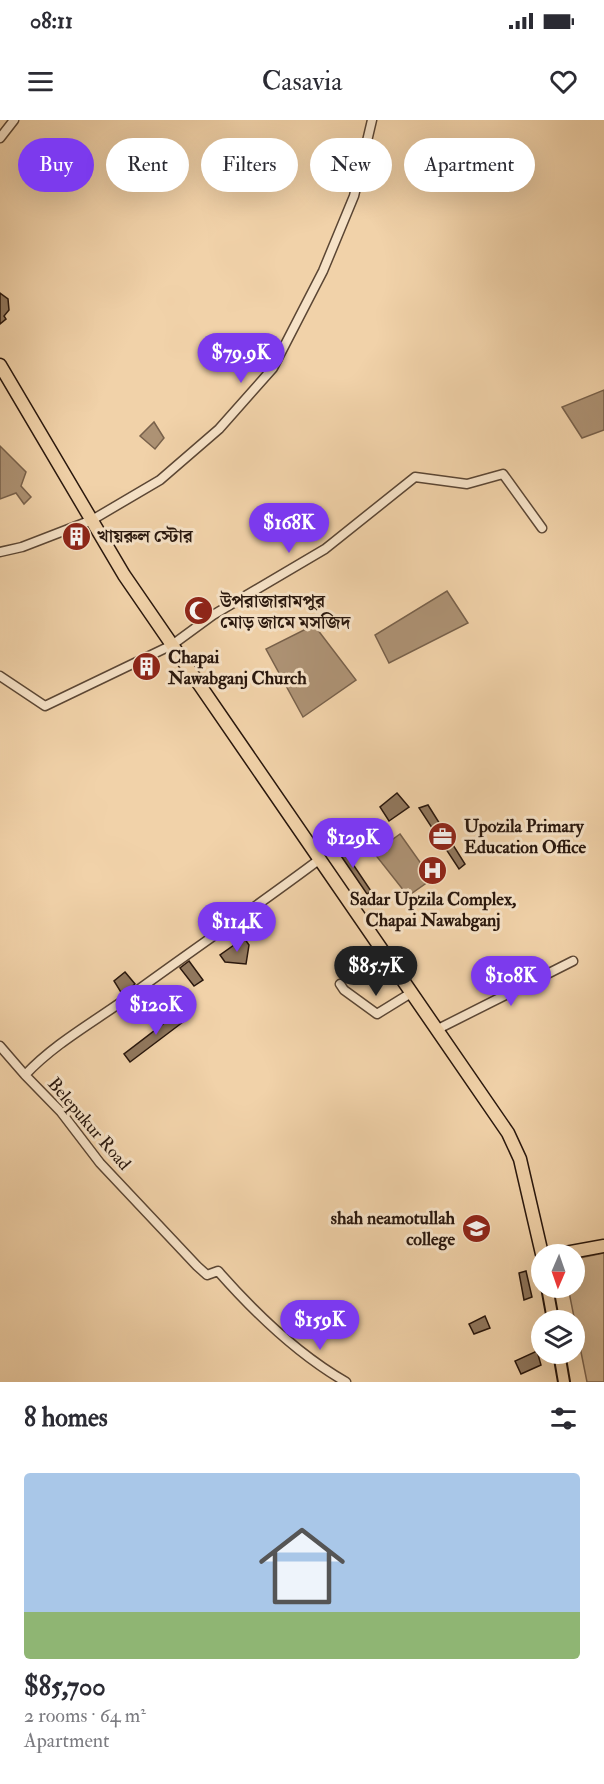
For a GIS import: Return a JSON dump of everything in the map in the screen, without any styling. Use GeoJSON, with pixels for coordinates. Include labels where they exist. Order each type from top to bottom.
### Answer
{"type":"FeatureCollection","features":[{"type":"Feature","properties":{"kind":"highway"},"geometry":{"type":"LineString","coordinates":[[0,364],[124,575],[508,1133],[520,1159],[540,1244]]}},
{"type":"Feature","properties":{"kind":"highway"},"geometry":{"type":"LineString","coordinates":[[585,1249],[604,1246]]}},
{"type":"Feature","properties":{"kind":"main road"},"geometry":{"type":"LineString","coordinates":[[561,1364],[564,1382]]}},
{"type":"Feature","properties":{"kind":"street"},"geometry":{"type":"LineString","coordinates":[[0,138],[14,120]]}},
{"type":"Feature","properties":{"kind":"street"},"geometry":{"type":"LineString","coordinates":[[0,552],[22,547],[92,520],[160,480],[219,429],[273,368],[323,271],[354,196],[372,120]]}},
{"type":"Feature","properties":{"kind":"street"},"geometry":{"type":"LineString","coordinates":[[0,676],[45,706],[172,645],[213,615],[325,549],[416,477],[467,484],[503,474],[542,528]]}},
{"type":"Feature","properties":{"kind":"street","name":"Belepukur Road"},"geometry":{"type":"LineString","coordinates":[[320,859],[249,912],[190,951],[50,1052],[25,1076],[61,1112],[100,1163],[197,1266],[207,1275],[218,1271],[315,1365],[346,1382]]}},
{"type":"Feature","properties":{"kind":"street"},"geometry":{"type":"LineString","coordinates":[[438,1029],[573,961]]}},
{"type":"Feature","properties":{"kind":"street"},"geometry":{"type":"LineString","coordinates":[[340,984],[344,990],[377,1014],[411,993]]}},
{"type":"Feature","properties":{"kind":"street"},"geometry":{"type":"LineString","coordinates":[[0,1046],[25,1076]]}},
{"type":"Feature","properties":{"kind":"shaded area"},"geometry":{"type":"Polygon","coordinates":[[[604,390],[604,430],[582,438],[562,407],[604,390]]]}},
{"type":"Feature","properties":{"kind":"shaded area"},"geometry":{"type":"Polygon","coordinates":[[[154,422],[164,438],[155,449],[140,436],[154,422]]]}},
{"type":"Feature","properties":{"kind":"shaded area"},"geometry":{"type":"Polygon","coordinates":[[[0,446],[26,472],[21,486],[31,497],[24,504],[16,493],[0,499],[0,446]]]}},
{"type":"Feature","properties":{"kind":"shaded area"},"geometry":{"type":"Polygon","coordinates":[[[447,591],[468,623],[389,663],[375,635],[447,591]]]}},
{"type":"Feature","properties":{"kind":"shaded area"},"geometry":{"type":"Polygon","coordinates":[[[314,625],[356,680],[303,717],[266,649],[314,625]]]}},
{"type":"Feature","properties":{"kind":"shaded area"},"geometry":{"type":"Polygon","coordinates":[[[400,834],[432,879],[408,896],[374,853],[400,834]]]}},
{"type":"Feature","properties":{"kind":"shaded area"},"geometry":{"type":"Polygon","coordinates":[[[604,1253],[604,1382],[587,1382],[583,1364],[585,1310],[573,1310],[570,1298],[585,1298],[585,1257],[604,1253]]]}},
{"type":"Feature","properties":{"kind":"building"},"geometry":{"type":"Polygon","coordinates":[[[0,293],[8,299],[9,310],[4,316],[6,319],[0,324],[0,293]]]}},
{"type":"Feature","properties":{"kind":"building"},"geometry":{"type":"Polygon","coordinates":[[[397,793],[409,807],[389,821],[380,807],[397,793]]]}},
{"type":"Feature","properties":{"kind":"building","name":"Upozila Primary Education Office"},"geometry":{"type":"Polygon","coordinates":[[[428,805],[465,864],[459,869],[419,808],[428,805]]]}},
{"type":"Feature","properties":{"kind":"building"},"geometry":{"type":"Polygon","coordinates":[[[340,845],[371,891],[367,894],[335,847],[340,845]]]}},
{"type":"Feature","properties":{"kind":"building"},"geometry":{"type":"Polygon","coordinates":[[[244,938],[249,945],[246,964],[225,962],[220,955],[244,938]]]}},
{"type":"Feature","properties":{"kind":"building"},"geometry":{"type":"Polygon","coordinates":[[[189,961],[203,980],[194,986],[180,968],[189,961]]]}},
{"type":"Feature","properties":{"kind":"building"},"geometry":{"type":"Polygon","coordinates":[[[125,972],[135,984],[122,994],[114,981],[125,972]]]}},
{"type":"Feature","properties":{"kind":"building"},"geometry":{"type":"Polygon","coordinates":[[[180,1011],[187,1019],[130,1062],[124,1054],[180,1011]]]}},
{"type":"Feature","properties":{"kind":"building"},"geometry":{"type":"Polygon","coordinates":[[[526,1271],[531,1293],[531,1297],[524,1300],[519,1273],[526,1271]]]}},
{"type":"Feature","properties":{"kind":"building"},"geometry":{"type":"Polygon","coordinates":[[[485,1316],[490,1328],[474,1334],[469,1324],[485,1316]]]}},
{"type":"Feature","properties":{"kind":"building"},"geometry":{"type":"Polygon","coordinates":[[[531,1354],[531,1364],[541,1365],[521,1374],[515,1361],[531,1354]]]}},
{"type":"Feature","properties":{"kind":"place","name":"খায়রুল স্টোর"},"geometry":{"type":"Point","coordinates":[76,536]}},
{"type":"Feature","properties":{"kind":"place","name":"উপরাজারামপুর মোড় জামে মসজিদ"},"geometry":{"type":"Point","coordinates":[199,611]}},
{"type":"Feature","properties":{"kind":"place","name":"Chapai Nawabganj Church"},"geometry":{"type":"Point","coordinates":[147,667]}},
{"type":"Feature","properties":{"kind":"place","name":"Upozila Primary Education Office"},"geometry":{"type":"Point","coordinates":[443,836]}},
{"type":"Feature","properties":{"kind":"place","name":"Sadar Upzila Complex, Chapai Nawabganj"},"geometry":{"type":"Point","coordinates":[433,870]}},
{"type":"Feature","properties":{"kind":"place","name":"shah neamotullah college"},"geometry":{"type":"Point","coordinates":[476,1228]}}]}
